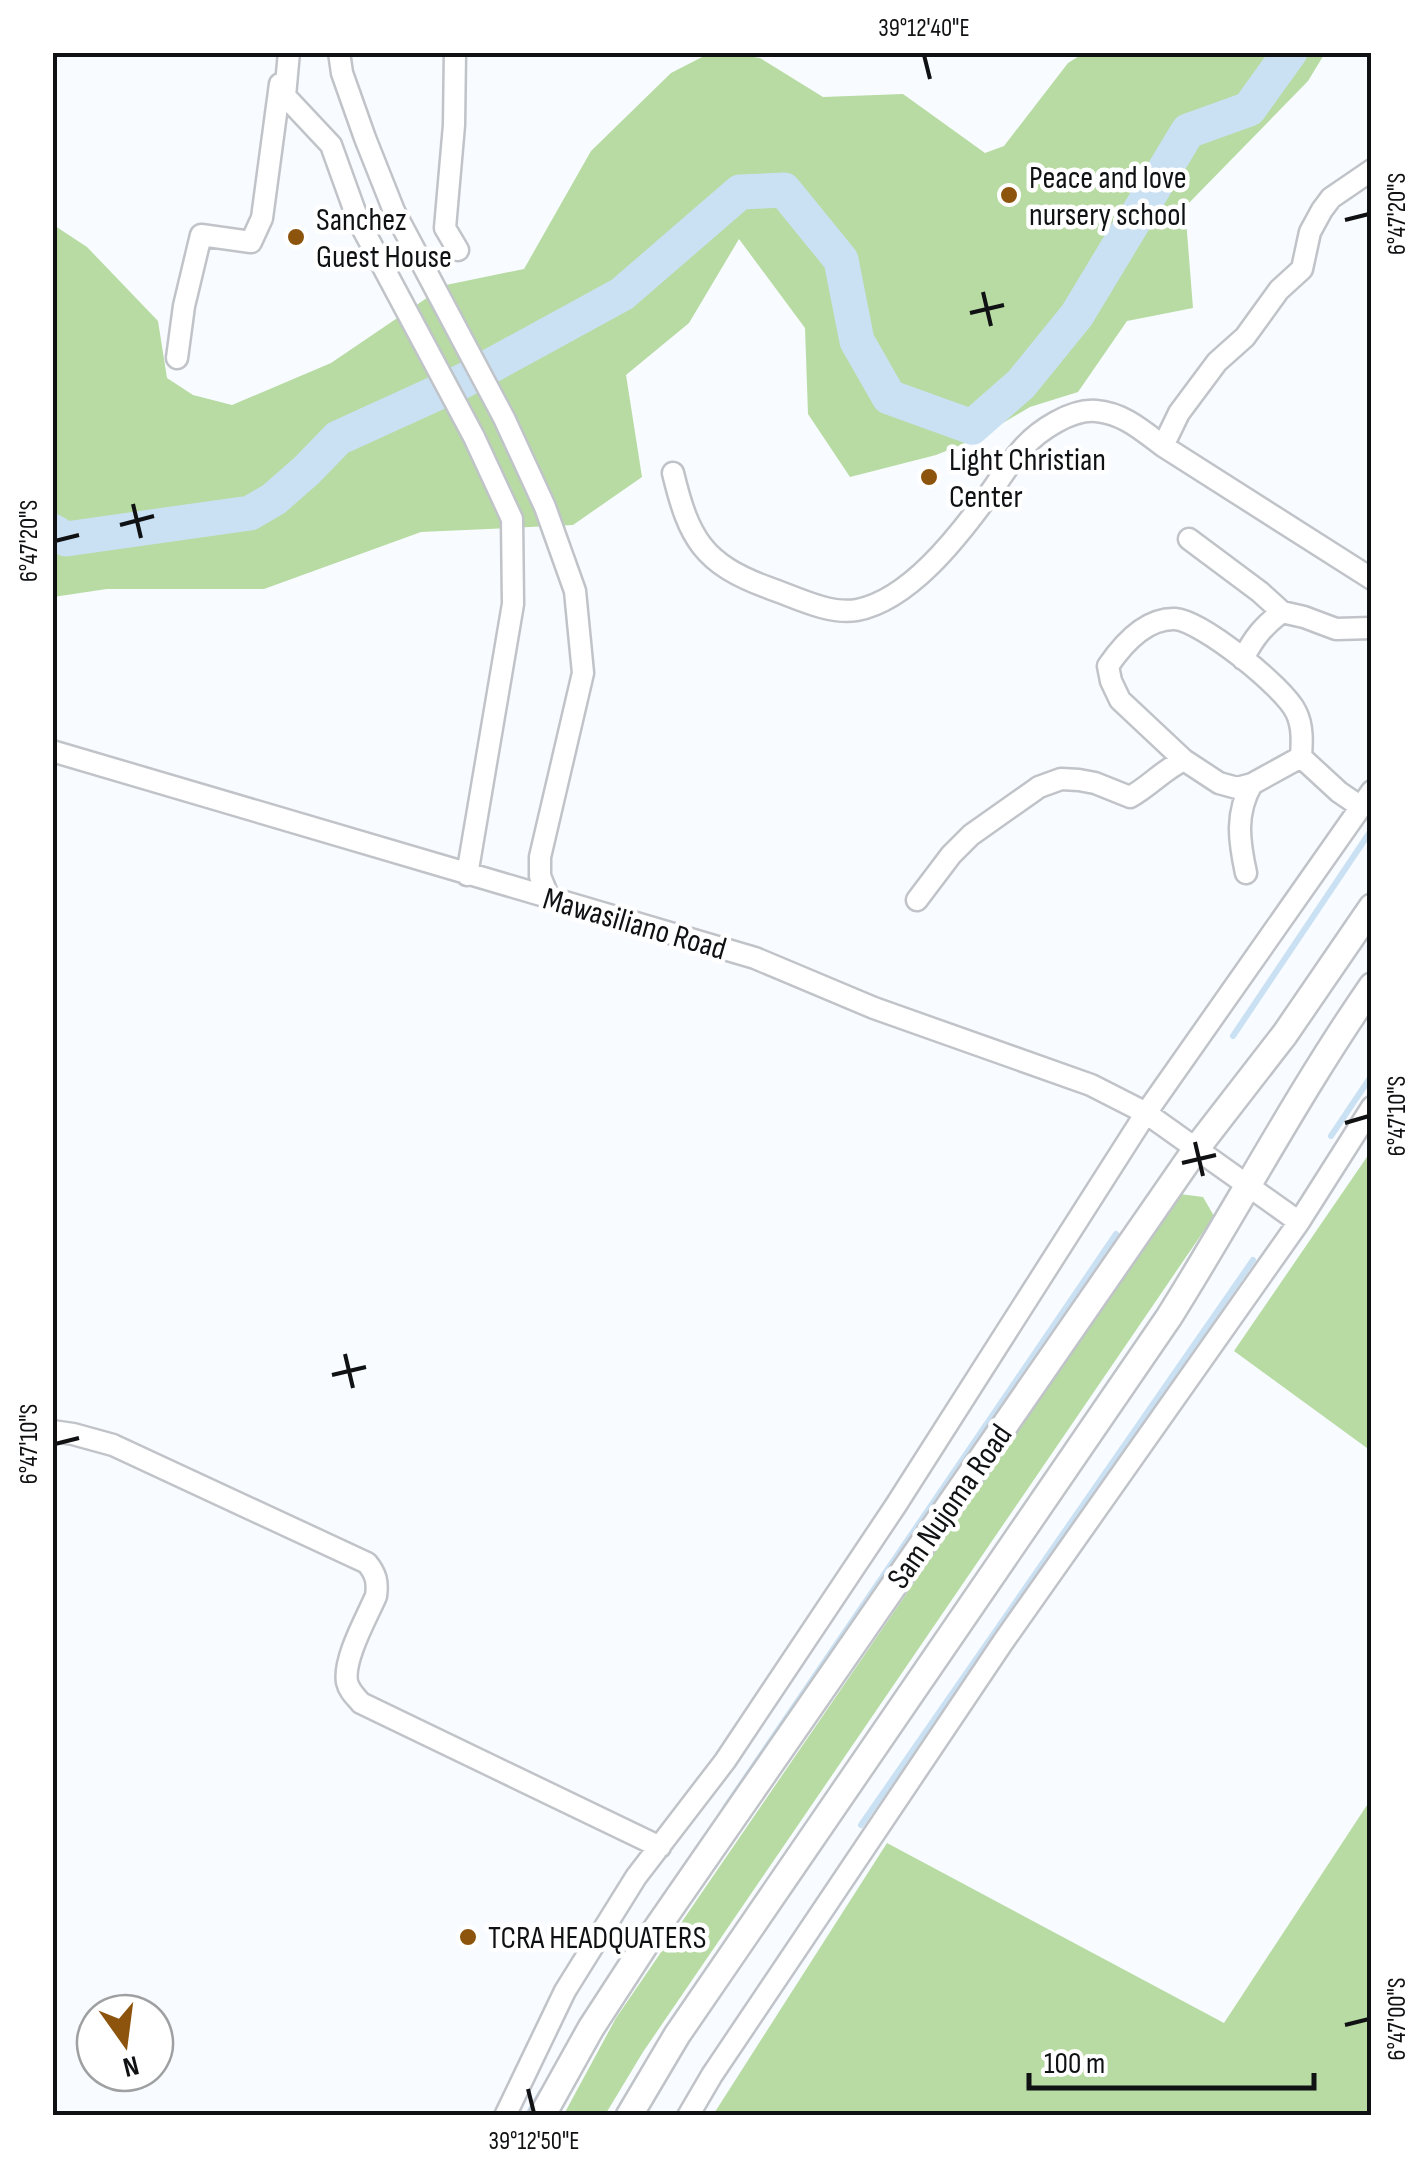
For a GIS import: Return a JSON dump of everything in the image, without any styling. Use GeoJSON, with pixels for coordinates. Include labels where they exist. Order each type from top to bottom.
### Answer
{"type":"FeatureCollection","features":[{"type":"Feature","properties":{"kind":"main road","name":"Sam Nujoma Road"},"geometry":{"type":"LineString","coordinates":[[542,2116],[591,2028],[643,1948],[1196,1150],[1285,1034],[1372,907]]}},
{"type":"Feature","properties":{"kind":"main road"},"geometry":{"type":"LineString","coordinates":[[629,2116],[677,2035],[1169,1316],[1224,1230],[1327,1050],[1372,986]]}},
{"type":"Feature","properties":{"kind":"street"},"geometry":{"type":"LineString","coordinates":[[177,358],[184,306],[201,235],[252,242],[262,218],[286,52]]}},
{"type":"Feature","properties":{"kind":"street"},"geometry":{"type":"LineString","coordinates":[[286,52],[285,96],[331,145],[358,220],[474,437],[512,519],[513,604],[467,874]]}},
{"type":"Feature","properties":{"kind":"street"},"geometry":{"type":"LineString","coordinates":[[340,52],[342,73],[394,211],[504,418],[545,507],[575,591],[583,673],[540,858],[540,876],[549,898]]}},
{"type":"Feature","properties":{"kind":"street"},"geometry":{"type":"LineString","coordinates":[[454,52],[454,126],[445,228],[458,250]]}},
{"type":"Feature","properties":{"kind":"street"},"geometry":{"type":"LineString","coordinates":[[1163,446],[1180,413],[1217,362],[1245,337],[1280,290],[1302,269],[1310,232],[1322,210],[1332,198],[1372,170]]}},
{"type":"Feature","properties":{"kind":"street"},"geometry":{"type":"LineString","coordinates":[[673,473],[681,509],[704,551],[739,577],[833,609],[854,611],[884,602],[951,544],[1023,447],[1036,436],[1078,413],[1097,411],[1131,422],[1372,580]]}},
{"type":"Feature","properties":{"kind":"street"},"geometry":{"type":"LineString","coordinates":[[1189,539],[1282,612],[1336,629],[1372,628]]}},
{"type":"Feature","properties":{"kind":"street"},"geometry":{"type":"LineString","coordinates":[[1243,660],[1254,636],[1282,612]]}},
{"type":"Feature","properties":{"kind":"street"},"geometry":{"type":"LineString","coordinates":[[1176,619],[1194,624],[1268,680],[1295,708],[1302,736],[1301,758],[1252,784],[1227,786],[1184,760],[1120,700],[1108,666],[1122,646],[1157,622],[1176,619]]}},
{"type":"Feature","properties":{"kind":"street","name":"Mawasiliano Road"},"geometry":{"type":"LineString","coordinates":[[52,750],[755,958],[874,1008],[1091,1086],[1146,1113],[1299,1222]]}},
{"type":"Feature","properties":{"kind":"street"},"geometry":{"type":"LineString","coordinates":[[505,2116],[565,1991],[636,1878],[725,1761],[896,1505],[1146,1113],[1366,799],[1339,792],[1301,758]]}},
{"type":"Feature","properties":{"kind":"street"},"geometry":{"type":"LineString","coordinates":[[917,900],[971,835],[1039,786],[1061,778],[1079,780],[1130,797],[1184,760]]}},
{"type":"Feature","properties":{"kind":"street"},"geometry":{"type":"LineString","coordinates":[[1246,874],[1240,850],[1240,814],[1252,784]]}},
{"type":"Feature","properties":{"kind":"street"},"geometry":{"type":"LineString","coordinates":[[688,2116],[1003,1642],[1299,1222],[1372,1107]]}},
{"type":"Feature","properties":{"kind":"street"},"geometry":{"type":"LineString","coordinates":[[52,1431],[113,1444],[368,1563],[378,1583],[376,1596],[347,1666],[350,1691],[360,1703],[660,1847]]}},
{"type":"Feature","properties":{"kind":"green space"},"geometry":{"type":"Polygon","coordinates":[[[710,53],[760,58],[823,97],[903,94],[985,153],[1004,146],[1068,63],[1084,53],[1325,53],[1308,81],[1185,207],[1193,308],[1127,321],[1078,392],[1030,407],[976,439],[936,455],[850,477],[808,414],[805,328],[739,239],[689,323],[626,375],[642,477],[573,525],[421,532],[264,589],[107,589],[53,597],[52,224],[87,247],[158,321],[167,378],[193,395],[232,405],[331,363],[446,285],[524,269],[591,151],[671,73],[710,53]]]}},
{"type":"Feature","properties":{"kind":"green space"},"geometry":{"type":"Polygon","coordinates":[[[1371,1151],[1371,1451],[1234,1351],[1371,1151]]]}},
{"type":"Feature","properties":{"kind":"green space"},"geometry":{"type":"Polygon","coordinates":[[[1180,1194],[1203,1197],[1214,1216],[643,2052],[605,2115],[563,2116],[616,2018],[1180,1194]]]}},
{"type":"Feature","properties":{"kind":"green space"},"geometry":{"type":"Polygon","coordinates":[[[1371,1799],[1371,2115],[713,2115],[887,1843],[1224,2023],[1371,1799]]]}},
{"type":"Feature","properties":{"kind":"waterway"},"geometry":{"type":"LineString","coordinates":[[52,531],[66,539],[250,513],[274,499],[338,438],[463,381],[622,294],[740,192],[784,190],[841,260],[857,341],[889,397],[972,427],[1021,384],[1077,315],[1188,131],[1249,109],[1290,52]]}},
{"type":"Feature","properties":{"kind":"waterway"},"geometry":{"type":"LineString","coordinates":[[1233,1036],[1372,829]]}},
{"type":"Feature","properties":{"kind":"waterway"},"geometry":{"type":"LineString","coordinates":[[1331,1136],[1372,1075]]}},
{"type":"Feature","properties":{"kind":"waterway"},"geometry":{"type":"LineString","coordinates":[[725,1808],[1116,1234]]}},
{"type":"Feature","properties":{"kind":"waterway"},"geometry":{"type":"LineString","coordinates":[[861,1825],[1253,1260]]}},
{"type":"Feature","properties":{"kind":"waterway"},"geometry":{"type":"LineString","coordinates":[[527,2116],[542,2091]]}},
{"type":"Feature","properties":{"kind":"place","name":"Peace and love nursery school"},"geometry":{"type":"Point","coordinates":[1009,195]}},
{"type":"Feature","properties":{"kind":"place","name":"Sanchez Guest House"},"geometry":{"type":"Point","coordinates":[296,237]}},
{"type":"Feature","properties":{"kind":"place","name":"Light Christian Center"},"geometry":{"type":"Point","coordinates":[929,477]}},
{"type":"Feature","properties":{"kind":"place","name":"TCRA HEADQUATERS"},"geometry":{"type":"Point","coordinates":[468,1937]}}]}
